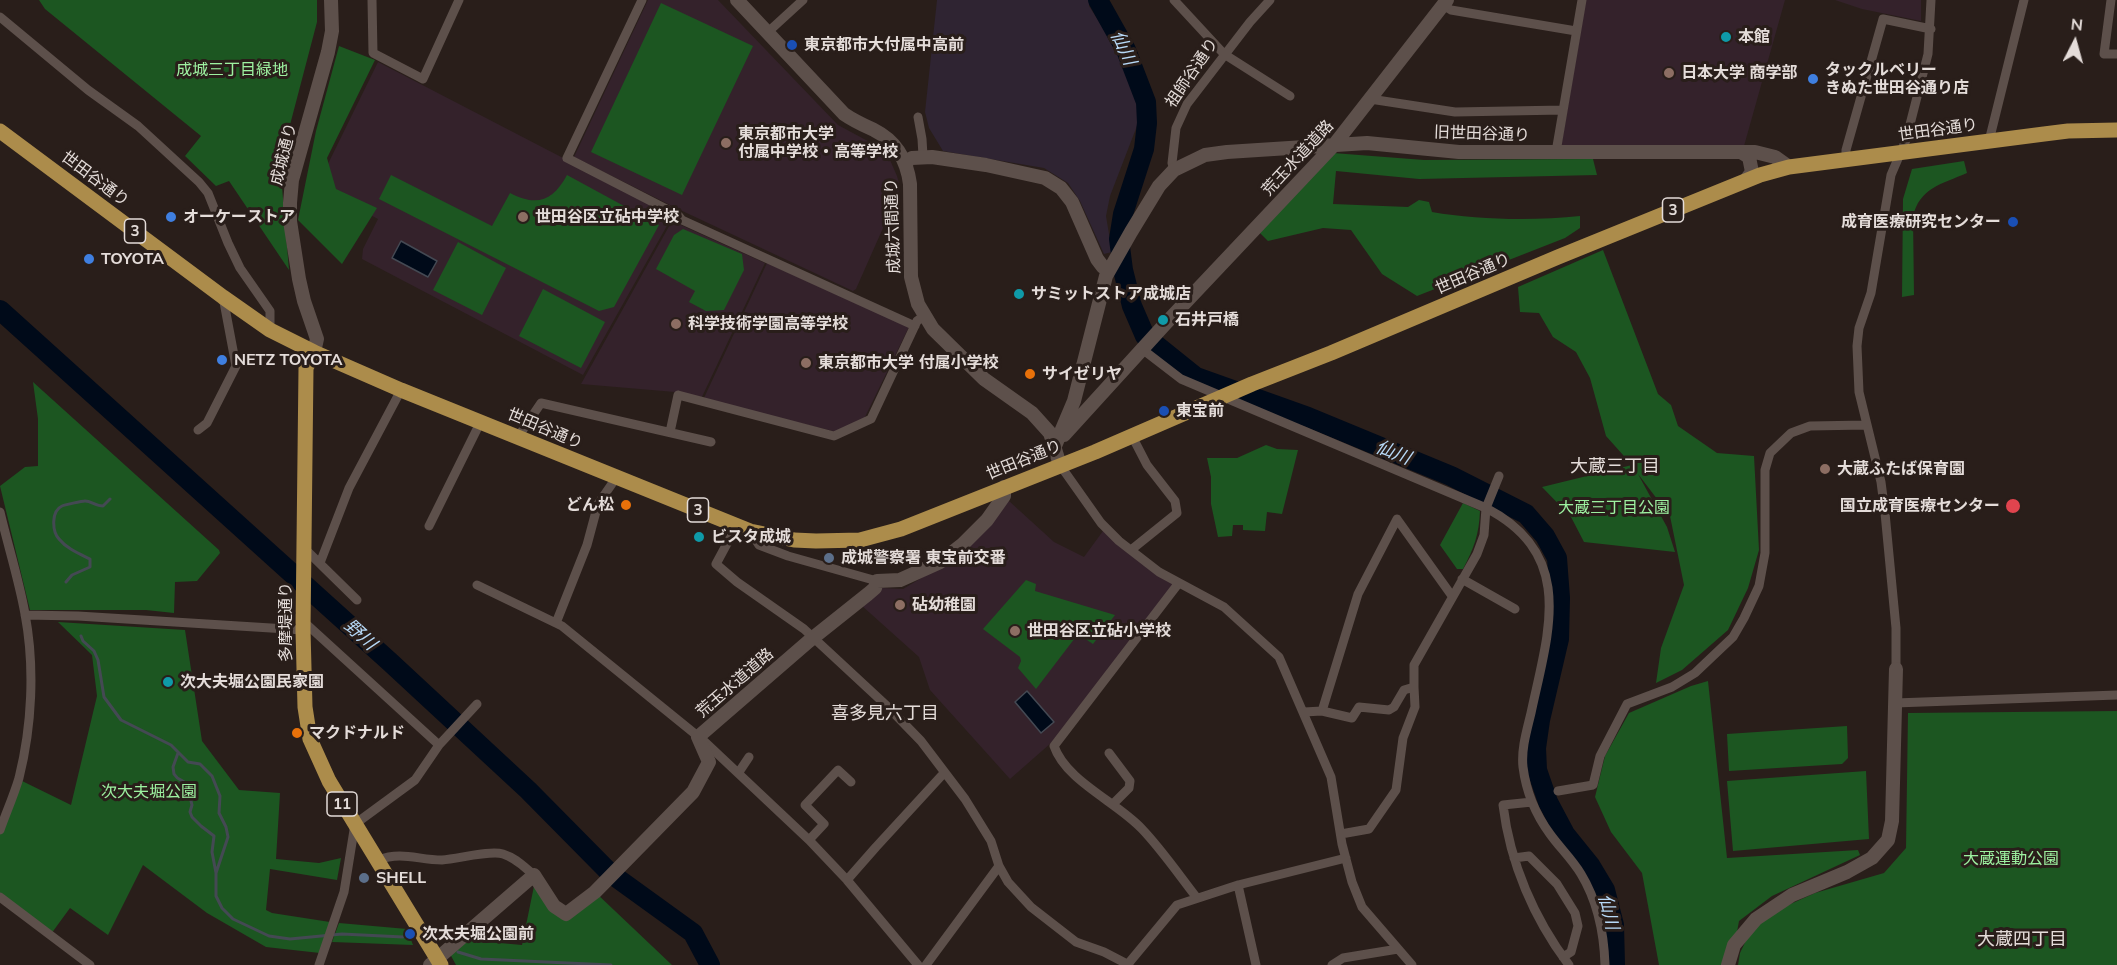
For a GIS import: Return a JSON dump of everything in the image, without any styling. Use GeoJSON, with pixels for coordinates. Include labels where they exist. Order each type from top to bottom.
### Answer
{"type":"FeatureCollection","features":[{"type":"Feature","properties":{"kind":"main road","name":"世田谷通り"},"geometry":{"type":"LineString","coordinates":[[0,130],[270,330],[401,390],[744,528],[794,540],[816,542],[860,540],[902,529],[1132,436],[1252,384],[1746,180],[1789,167],[2068,131],[2117,130]]}},
{"type":"Feature","properties":{"kind":"main road","name":"多摩堤通り"},"geometry":{"type":"LineString","coordinates":[[315,352],[306,368],[303,621],[305,707],[310,739],[323,771],[378,860],[436,963]]}},
{"type":"Feature","properties":{"kind":"street","name":"成城通り"},"geometry":{"type":"LineString","coordinates":[[315,352],[317,339],[299,279],[290,222],[290,203],[292,180],[328,52],[332,31],[331,0]]}},
{"type":"Feature","properties":{"kind":"street"},"geometry":{"type":"LineString","coordinates":[[372,0],[373,52],[423,79],[459,0]]}},
{"type":"Feature","properties":{"kind":"street"},"geometry":{"type":"LineString","coordinates":[[642,0],[567,158],[678,214],[682,220],[919,321],[871,419],[834,436],[678,395],[669,432]]}},
{"type":"Feature","properties":{"kind":"street","name":"成城六間通り"},"geometry":{"type":"LineString","coordinates":[[737,0],[844,114],[883,135],[892,143],[905,162],[910,184],[911,277],[919,321],[942,338],[984,379],[1032,413],[1050,433],[1060,465]]}},
{"type":"Feature","properties":{"kind":"street"},"geometry":{"type":"LineString","coordinates":[[768,32],[803,0]]}},
{"type":"Feature","properties":{"kind":"street"},"geometry":{"type":"LineString","coordinates":[[1174,0],[1224,54],[1290,96]]}},
{"type":"Feature","properties":{"kind":"street","name":"祖師谷通り"},"geometry":{"type":"LineString","coordinates":[[1174,170],[1172,163],[1175,140],[1182,114],[1224,54],[1270,0]]}},
{"type":"Feature","properties":{"kind":"street"},"geometry":{"type":"LineString","coordinates":[[1556,152],[1582,0]]}},
{"type":"Feature","properties":{"kind":"street"},"geometry":{"type":"LineString","coordinates":[[1728,965],[1734,945],[1756,919],[1792,896],[1847,872],[1872,858],[1888,840],[1892,821],[1895,614],[1881,482],[1859,392],[1857,352],[1859,328],[1871,293],[1887,192],[1894,165],[1906,140],[1926,65],[1931,29],[1931,0]]}},
{"type":"Feature","properties":{"kind":"street"},"geometry":{"type":"LineString","coordinates":[[1989,141],[2024,0]]}},
{"type":"Feature","properties":{"kind":"street"},"geometry":{"type":"LineString","coordinates":[[2111,0],[2104,54],[2117,54]]}},
{"type":"Feature","properties":{"kind":"street"},"geometry":{"type":"LineString","coordinates":[[1445,2],[1451,10],[1576,31]]}},
{"type":"Feature","properties":{"kind":"street","name":"荒玉水道道路"},"geometry":{"type":"LineString","coordinates":[[1143,348],[1334,145],[1445,2]]}},
{"type":"Feature","properties":{"kind":"street"},"geometry":{"type":"LineString","coordinates":[[0,17],[88,90],[138,126],[199,182],[208,193],[240,268],[270,311],[270,330]]}},
{"type":"Feature","properties":{"kind":"street"},"geometry":{"type":"LineString","coordinates":[[1846,161],[1846,150],[1883,19],[1931,29]]}},
{"type":"Feature","properties":{"kind":"street"},"geometry":{"type":"LineString","coordinates":[[1370,99],[1455,112],[1563,110]]}},
{"type":"Feature","properties":{"kind":"street"},"geometry":{"type":"LineString","coordinates":[[918,117],[923,156]]}},
{"type":"Feature","properties":{"kind":"street","name":"旧世田谷通り"},"geometry":{"type":"LineString","coordinates":[[1174,170],[1212,153],[1367,143],[1459,152],[1755,152],[1775,157],[1789,167]]}},
{"type":"Feature","properties":{"kind":"street"},"geometry":{"type":"LineString","coordinates":[[1741,152],[1749,157],[1752,166],[1752,172],[1746,180]]}},
{"type":"Feature","properties":{"kind":"street"},"geometry":{"type":"LineString","coordinates":[[905,162],[923,156],[986,165],[1039,176],[1052,182],[1061,188],[1072,202],[1097,259],[1103,267],[1113,265]]}},
{"type":"Feature","properties":{"kind":"street"},"geometry":{"type":"LineString","coordinates":[[1055,446],[1074,402],[1099,301],[1113,265],[1159,186],[1174,170]]}},
{"type":"Feature","properties":{"kind":"street"},"geometry":{"type":"LineString","coordinates":[[198,430],[207,423],[234,374],[236,366],[223,297]]}},
{"type":"Feature","properties":{"kind":"street"},"geometry":{"type":"LineString","coordinates":[[1055,446],[1143,348],[1181,379],[1486,508],[1507,520],[1524,537],[1540,561],[1548,588],[1550,623],[1523,761],[1532,802],[1550,835],[1581,874],[1593,897],[1601,921],[1605,965]]}},
{"type":"Feature","properties":{"kind":"street"},"geometry":{"type":"LineString","coordinates":[[320,563],[349,488],[401,390]]}},
{"type":"Feature","properties":{"kind":"street"},"geometry":{"type":"LineString","coordinates":[[1074,402],[1077,409],[1087,409]]}},
{"type":"Feature","properties":{"kind":"street"},"geometry":{"type":"LineString","coordinates":[[518,437],[541,403],[711,442]]}},
{"type":"Feature","properties":{"kind":"street"},"geometry":{"type":"LineString","coordinates":[[429,526],[481,421]]}},
{"type":"Feature","properties":{"kind":"street"},"geometry":{"type":"LineString","coordinates":[[1558,791],[1593,785],[1600,756],[1627,704],[1672,687],[1695,673],[1733,637],[1759,586],[1765,553],[1765,470],[1770,453],[1791,433],[1810,426],[1866,425]]}},
{"type":"Feature","properties":{"kind":"street"},"geometry":{"type":"LineString","coordinates":[[1131,550],[1177,513],[1175,501],[1147,465],[1132,436]]}},
{"type":"Feature","properties":{"kind":"street"},"geometry":{"type":"LineString","coordinates":[[1060,465],[1101,523],[1131,550],[1178,584],[1224,607],[1279,657],[1331,777],[1346,858],[1362,907],[1412,965]]}},
{"type":"Feature","properties":{"kind":"street"},"geometry":{"type":"LineString","coordinates":[[556,622],[587,545],[598,504],[616,478]]}},
{"type":"Feature","properties":{"kind":"street"},"geometry":{"type":"LineString","coordinates":[[1341,834],[1369,829],[1396,790],[1402,738],[1415,707],[1414,665],[1477,554],[1484,535],[1486,508],[1498,480]]}},
{"type":"Feature","properties":{"kind":"street"},"geometry":{"type":"LineString","coordinates":[[1004,487],[1004,496],[987,520],[963,544],[940,562],[900,580],[877,581],[788,556],[759,545],[744,528],[716,564],[737,582],[804,629],[914,734],[965,799],[991,841],[999,867],[1008,882],[1031,907],[1076,942],[1104,952],[1128,965],[1177,905],[1238,885],[1346,858]]}},
{"type":"Feature","properties":{"kind":"street"},"geometry":{"type":"LineString","coordinates":[[0,512],[25,615],[29,653],[29,717],[18,779],[0,830]]}},
{"type":"Feature","properties":{"kind":"street"},"geometry":{"type":"LineString","coordinates":[[1322,711],[1358,594],[1396,519],[1452,596]]}},
{"type":"Feature","properties":{"kind":"street"},"geometry":{"type":"LineString","coordinates":[[304,550],[357,600]]}},
{"type":"Feature","properties":{"kind":"street"},"geometry":{"type":"LineString","coordinates":[[1462,579],[1515,609]]}},
{"type":"Feature","properties":{"kind":"street","name":"荒玉水道道路"},"geometry":{"type":"LineString","coordinates":[[534,875],[554,906],[566,914],[595,892],[693,792],[709,762],[698,737],[813,637],[875,588],[877,581]]}},
{"type":"Feature","properties":{"kind":"street"},"geometry":{"type":"LineString","coordinates":[[1178,584],[1054,746],[1057,755],[1095,793],[1113,804],[1141,828],[1197,898]]}},
{"type":"Feature","properties":{"kind":"street"},"geometry":{"type":"LineString","coordinates":[[477,585],[556,622],[739,772],[847,880],[918,965]]}},
{"type":"Feature","properties":{"kind":"street"},"geometry":{"type":"LineString","coordinates":[[25,615],[303,621],[441,743]]}},
{"type":"Feature","properties":{"kind":"street"},"geometry":{"type":"LineString","coordinates":[[1304,712],[1322,711],[1352,718],[1359,707],[1389,710],[1394,707],[1404,690],[1414,687]]}},
{"type":"Feature","properties":{"kind":"street"},"geometry":{"type":"LineString","coordinates":[[1895,704],[2117,695]]}},
{"type":"Feature","properties":{"kind":"street"},"geometry":{"type":"LineString","coordinates":[[319,965],[332,931],[348,876],[355,824],[415,780],[441,743],[475,706]]}},
{"type":"Feature","properties":{"kind":"street"},"geometry":{"type":"LineString","coordinates":[[1109,753],[1130,781],[1129,788],[1113,804]]}},
{"type":"Feature","properties":{"kind":"street"},"geometry":{"type":"LineString","coordinates":[[739,772],[749,757]]}},
{"type":"Feature","properties":{"kind":"street"},"geometry":{"type":"LineString","coordinates":[[809,840],[824,824],[805,805],[838,770],[850,782]]}},
{"type":"Feature","properties":{"kind":"street"},"geometry":{"type":"LineString","coordinates":[[847,880],[944,773]]}},
{"type":"Feature","properties":{"kind":"street"},"geometry":{"type":"LineString","coordinates":[[1514,858],[1529,856],[1557,884],[1575,913],[1578,926],[1571,952],[1566,961],[1537,915],[1514,858],[1503,806],[1532,802]]}},
{"type":"Feature","properties":{"kind":"street"},"geometry":{"type":"LineString","coordinates":[[378,860],[390,855],[441,860],[500,853],[515,859],[534,875],[436,963]]}},
{"type":"Feature","properties":{"kind":"street"},"geometry":{"type":"LineString","coordinates":[[926,965],[999,867]]}},
{"type":"Feature","properties":{"kind":"street"},"geometry":{"type":"LineString","coordinates":[[1238,885],[1256,965]]}},
{"type":"Feature","properties":{"kind":"street"},"geometry":{"type":"LineString","coordinates":[[0,897],[90,965]]}},
{"type":"Feature","properties":{"kind":"street"},"geometry":{"type":"LineString","coordinates":[[1332,965],[1343,958],[1398,949]]}},
{"type":"Feature","properties":{"kind":"shaded area","name":"東京都市大学 付属中学校・高等学校"},"geometry":{"type":"Polygon","coordinates":[[[648,0],[718,0],[838,125],[877,146],[890,160],[900,187],[856,289],[853,291],[676,208],[574,157],[648,0]]]}},
{"type":"Feature","properties":{"kind":"shaded area"},"geometry":{"type":"Polygon","coordinates":[[[937,0],[1090,0],[1089,6],[1114,45],[1136,87],[1140,118],[1110,196],[1106,216],[1112,252],[1104,254],[1080,201],[1068,183],[1044,168],[943,151],[929,128],[925,112],[937,0]]]}},
{"type":"Feature","properties":{"kind":"shaded area","name":"日本大学 商学部"},"geometry":{"type":"Polygon","coordinates":[[[1586,0],[1785,0],[1744,146],[1561,147],[1586,0]]]}},
{"type":"Feature","properties":{"kind":"shaded area"},"geometry":{"type":"Polygon","coordinates":[[[1835,0],[1921,0],[1921,21],[1862,9],[1835,0]]]}},
{"type":"Feature","properties":{"kind":"shaded area","name":"世田谷区立砧中学校"},"geometry":{"type":"Polygon","coordinates":[[[378,62],[673,215],[583,375],[362,259],[363,249],[378,219],[338,198],[324,172],[378,62]]]}},
{"type":"Feature","properties":{"kind":"shaded area","name":"科学技術学園高等学校"},"geometry":{"type":"Polygon","coordinates":[[[672,221],[765,263],[701,399],[675,392],[581,384],[672,221]]]}},
{"type":"Feature","properties":{"kind":"shaded area","name":"東京都市大学 付属小学校"},"geometry":{"type":"Polygon","coordinates":[[[767,263],[909,327],[864,419],[837,432],[703,400],[767,263]]]}},
{"type":"Feature","properties":{"kind":"shaded area","name":"世田谷区立砧小学校"},"geometry":{"type":"Polygon","coordinates":[[[1009,501],[1054,542],[1084,557],[1103,531],[1176,586],[1051,743],[1010,779],[930,690],[919,657],[861,605],[881,588],[903,589],[943,565],[1003,503],[1009,501]]]}},
{"type":"Feature","properties":{"kind":"green space","name":"成城三丁目緑地"},"geometry":{"type":"Polygon","coordinates":[[[39,0],[317,0],[317,22],[280,163],[289,270],[229,181],[216,186],[185,156],[201,136],[45,9],[39,0]]]}},
{"type":"Feature","properties":{"kind":"green space"},"geometry":{"type":"Polygon","coordinates":[[[661,3],[753,46],[682,195],[591,152],[661,3]]]}},
{"type":"Feature","properties":{"kind":"green space"},"geometry":{"type":"Polygon","coordinates":[[[339,46],[375,60],[327,158],[336,189],[377,208],[342,264],[298,220],[316,131],[339,46]]]}},
{"type":"Feature","properties":{"kind":"green space"},"geometry":{"type":"Polygon","coordinates":[[[1333,153],[1424,160],[1593,159],[1597,175],[1419,179],[1336,171],[1333,204],[1408,207],[1419,200],[1429,202],[1432,212],[1468,217],[1525,219],[1580,216],[1580,228],[1565,238],[1417,296],[1382,274],[1351,230],[1323,228],[1268,241],[1259,232],[1333,153]]]}},
{"type":"Feature","properties":{"kind":"green space"},"geometry":{"type":"Polygon","coordinates":[[[1964,161],[1967,173],[1933,188],[1920,199],[1916,207],[1913,217],[1914,295],[1902,297],[1903,199],[1912,169],[1964,161]]]}},
{"type":"Feature","properties":{"kind":"green space"},"geometry":{"type":"Polygon","coordinates":[[[391,175],[492,226],[510,193],[528,200],[543,199],[556,191],[567,175],[659,225],[614,307],[599,311],[379,199],[391,175]]]}},
{"type":"Feature","properties":{"kind":"green space"},"geometry":{"type":"Polygon","coordinates":[[[683,229],[742,254],[744,270],[724,310],[706,311],[689,302],[695,291],[656,269],[674,235],[683,229]]]}},
{"type":"Feature","properties":{"kind":"green space"},"geometry":{"type":"Polygon","coordinates":[[[458,242],[506,268],[482,315],[433,290],[458,242]]]}},
{"type":"Feature","properties":{"kind":"green space","name":"大蔵三丁目公園"},"geometry":{"type":"Polygon","coordinates":[[[1603,250],[1658,394],[1671,405],[1678,426],[1717,453],[1754,456],[1759,550],[1748,588],[1728,630],[1682,670],[1656,683],[1661,648],[1684,585],[1670,516],[1638,474],[1667,527],[1675,552],[1584,542],[1571,517],[1542,487],[1632,465],[1606,436],[1590,378],[1576,352],[1553,337],[1539,313],[1520,312],[1518,287],[1603,250]]]}},
{"type":"Feature","properties":{"kind":"green space"},"geometry":{"type":"Polygon","coordinates":[[[543,289],[605,322],[581,368],[519,336],[543,289]]]}},
{"type":"Feature","properties":{"kind":"green space"},"geometry":{"type":"Polygon","coordinates":[[[33,382],[219,550],[220,553],[197,581],[175,582],[174,613],[146,610],[30,610],[0,486],[25,467],[38,466],[38,419],[33,382]]]}},
{"type":"Feature","properties":{"kind":"green space"},"geometry":{"type":"Polygon","coordinates":[[[1266,445],[1277,449],[1298,450],[1282,514],[1267,512],[1265,531],[1243,530],[1243,525],[1233,525],[1232,536],[1218,537],[1211,504],[1211,477],[1207,458],[1237,458],[1266,445]]]}},
{"type":"Feature","properties":{"kind":"green space"},"geometry":{"type":"Polygon","coordinates":[[[1463,503],[1480,511],[1477,534],[1470,554],[1463,569],[1457,569],[1440,545],[1463,503]]]}},
{"type":"Feature","properties":{"kind":"green space"},"geometry":{"type":"Polygon","coordinates":[[[1026,580],[1036,584],[1035,591],[1115,615],[1093,644],[1078,634],[1036,689],[1018,668],[1020,657],[983,629],[1026,580]]]}},
{"type":"Feature","properties":{"kind":"green space","name":"次大夫堀公園"},"geometry":{"type":"Polygon","coordinates":[[[58,622],[185,630],[202,741],[239,790],[280,793],[276,859],[319,863],[341,858],[337,880],[270,869],[266,910],[272,913],[330,922],[320,953],[266,947],[207,913],[143,865],[108,935],[70,908],[51,934],[0,896],[0,830],[18,779],[71,805],[97,696],[92,655],[58,622]]]}},
{"type":"Feature","properties":{"kind":"green space"},"geometry":{"type":"Polygon","coordinates":[[[1708,681],[1727,858],[1858,850],[1860,855],[1772,896],[1739,921],[1731,965],[1659,965],[1642,873],[1611,832],[1595,797],[1605,756],[1629,713],[1708,681]]]}},
{"type":"Feature","properties":{"kind":"green space","name":"大蔵運動公園"},"geometry":{"type":"Polygon","coordinates":[[[2117,711],[2117,965],[1738,965],[1740,953],[1751,930],[1775,911],[1815,893],[1884,873],[1906,848],[1908,713],[2117,711]]]}},
{"type":"Feature","properties":{"kind":"green space"},"geometry":{"type":"Polygon","coordinates":[[[1847,726],[1848,758],[1842,764],[1729,771],[1727,734],[1847,726]]]}},
{"type":"Feature","properties":{"kind":"green space"},"geometry":{"type":"Polygon","coordinates":[[[1866,771],[1869,839],[1733,851],[1727,781],[1866,771]]]}},
{"type":"Feature","properties":{"kind":"green space"},"geometry":{"type":"Polygon","coordinates":[[[534,886],[564,920],[595,892],[672,965],[456,965],[450,954],[467,940],[522,945],[534,886]]]}},
{"type":"Feature","properties":{"kind":"green space"},"geometry":{"type":"Polygon","coordinates":[[[339,923],[407,929],[413,945],[332,942],[339,923]]]}},
{"type":"Feature","properties":{"kind":"water"},"geometry":{"type":"Polygon","coordinates":[[[401,241],[437,261],[428,277],[392,258],[401,241]]]}},
{"type":"Feature","properties":{"kind":"water"},"geometry":{"type":"Polygon","coordinates":[[[1027,691],[1054,722],[1041,733],[1015,702],[1027,691]]]}},
{"type":"Feature","properties":{"kind":"waterway","name":"仙川"},"geometry":{"type":"LineString","coordinates":[[1098,0],[1126,50],[1146,102],[1147,123],[1144,149],[1123,214],[1119,239],[1123,270],[1132,306],[1145,336],[1196,377],[1308,417],[1451,476],[1526,514],[1545,536],[1557,558],[1560,598],[1559,639],[1540,720],[1536,748],[1537,770],[1548,802],[1565,834],[1590,865],[1605,890],[1614,925],[1615,965]]}},
{"type":"Feature","properties":{"kind":"waterway","name":"野川"},"geometry":{"type":"LineString","coordinates":[[0,310],[390,662],[528,790],[610,873],[693,933],[710,965]]}},
{"type":"Feature","properties":{"kind":"waterway"},"geometry":{"type":"LineString","coordinates":[[66,582],[72,575],[90,567],[90,559],[59,539],[54,526],[56,512],[62,506],[83,501],[103,506],[110,499]]}},
{"type":"Feature","properties":{"kind":"waterway"},"geometry":{"type":"LineString","coordinates":[[81,636],[94,651],[98,660],[104,697],[121,720],[171,745],[188,762],[200,764],[212,776],[220,796],[219,813],[228,837],[216,873]]}},
{"type":"Feature","properties":{"kind":"waterway"},"geometry":{"type":"LineString","coordinates":[[178,753],[173,767],[174,774],[185,782],[188,792],[192,793],[190,812],[202,827]]}},
{"type":"Feature","properties":{"kind":"waterway"},"geometry":{"type":"LineString","coordinates":[[201,826],[214,836],[212,852],[216,873],[216,896],[222,908],[233,919],[269,936],[290,939],[342,934],[403,937]]}},
{"type":"Feature","properties":{"kind":"waterway"},"geometry":{"type":"LineString","coordinates":[[458,952],[481,959],[611,965]]}},
{"type":"Feature","properties":{"kind":"place","name":"本館"},"geometry":{"type":"Point","coordinates":[1726,37]}},
{"type":"Feature","properties":{"kind":"place","name":"東京都市大付属中高前"},"geometry":{"type":"Point","coordinates":[792,45]}},
{"type":"Feature","properties":{"kind":"place","name":"日本大学 商学部"},"geometry":{"type":"Point","coordinates":[1669,73]}},
{"type":"Feature","properties":{"kind":"place","name":"タックルベリー きぬた世田谷通り店"},"geometry":{"type":"Point","coordinates":[1813,79]}},
{"type":"Feature","properties":{"kind":"place","name":"東京都市大学 付属中学校・高等学校"},"geometry":{"type":"Point","coordinates":[726,143]}},
{"type":"Feature","properties":{"kind":"place","name":"オーケーストア"},"geometry":{"type":"Point","coordinates":[171,217]}},
{"type":"Feature","properties":{"kind":"place","name":"世田谷区立砧中学校"},"geometry":{"type":"Point","coordinates":[523,217]}},
{"type":"Feature","properties":{"kind":"place","name":"成育医療研究センター"},"geometry":{"type":"Point","coordinates":[2013,222]}},
{"type":"Feature","properties":{"kind":"place","name":"TOYOTA"},"geometry":{"type":"Point","coordinates":[89,259]}},
{"type":"Feature","properties":{"kind":"place","name":"サミットストア成城店"},"geometry":{"type":"Point","coordinates":[1019,294]}},
{"type":"Feature","properties":{"kind":"place","name":"石井戸橋"},"geometry":{"type":"Point","coordinates":[1163,320]}},
{"type":"Feature","properties":{"kind":"place","name":"科学技術学園高等学校"},"geometry":{"type":"Point","coordinates":[676,324]}},
{"type":"Feature","properties":{"kind":"place","name":"NETZ TOYOTA"},"geometry":{"type":"Point","coordinates":[222,360]}},
{"type":"Feature","properties":{"kind":"place","name":"東京都市大学 付属小学校"},"geometry":{"type":"Point","coordinates":[806,363]}},
{"type":"Feature","properties":{"kind":"place","name":"サイゼリヤ"},"geometry":{"type":"Point","coordinates":[1030,374]}},
{"type":"Feature","properties":{"kind":"place","name":"東宝前"},"geometry":{"type":"Point","coordinates":[1164,411]}},
{"type":"Feature","properties":{"kind":"place","name":"大蔵ふたば保育園"},"geometry":{"type":"Point","coordinates":[1825,469]}},
{"type":"Feature","properties":{"kind":"place","name":"どん松"},"geometry":{"type":"Point","coordinates":[626,505]}},
{"type":"Feature","properties":{"kind":"place","name":"国立成育医療センター"},"geometry":{"type":"Point","coordinates":[2013,506]}},
{"type":"Feature","properties":{"kind":"place","name":"ビスタ成城"},"geometry":{"type":"Point","coordinates":[699,537]}},
{"type":"Feature","properties":{"kind":"place","name":"成城警察署 東宝前交番"},"geometry":{"type":"Point","coordinates":[829,558]}},
{"type":"Feature","properties":{"kind":"place","name":"砧幼稚園"},"geometry":{"type":"Point","coordinates":[900,605]}},
{"type":"Feature","properties":{"kind":"place","name":"世田谷区立砧小学校"},"geometry":{"type":"Point","coordinates":[1015,631]}},
{"type":"Feature","properties":{"kind":"place","name":"次大夫堀公園民家園"},"geometry":{"type":"Point","coordinates":[168,682]}},
{"type":"Feature","properties":{"kind":"place","name":"マクドナルド"},"geometry":{"type":"Point","coordinates":[297,733]}},
{"type":"Feature","properties":{"kind":"place","name":"SHELL"},"geometry":{"type":"Point","coordinates":[364,878]}},
{"type":"Feature","properties":{"kind":"place","name":"次太夫堀公園前"},"geometry":{"type":"Point","coordinates":[410,934]}},
{"type":"Feature","properties":{"kind":"district","name":"大蔵三丁目"},"geometry":{"type":"Point","coordinates":[1615,467]}},
{"type":"Feature","properties":{"kind":"district","name":"喜多見六丁目"},"geometry":{"type":"Point","coordinates":[885,714]}},
{"type":"Feature","properties":{"kind":"district","name":"大蔵四丁目"},"geometry":{"type":"Point","coordinates":[2022,940]}}]}
